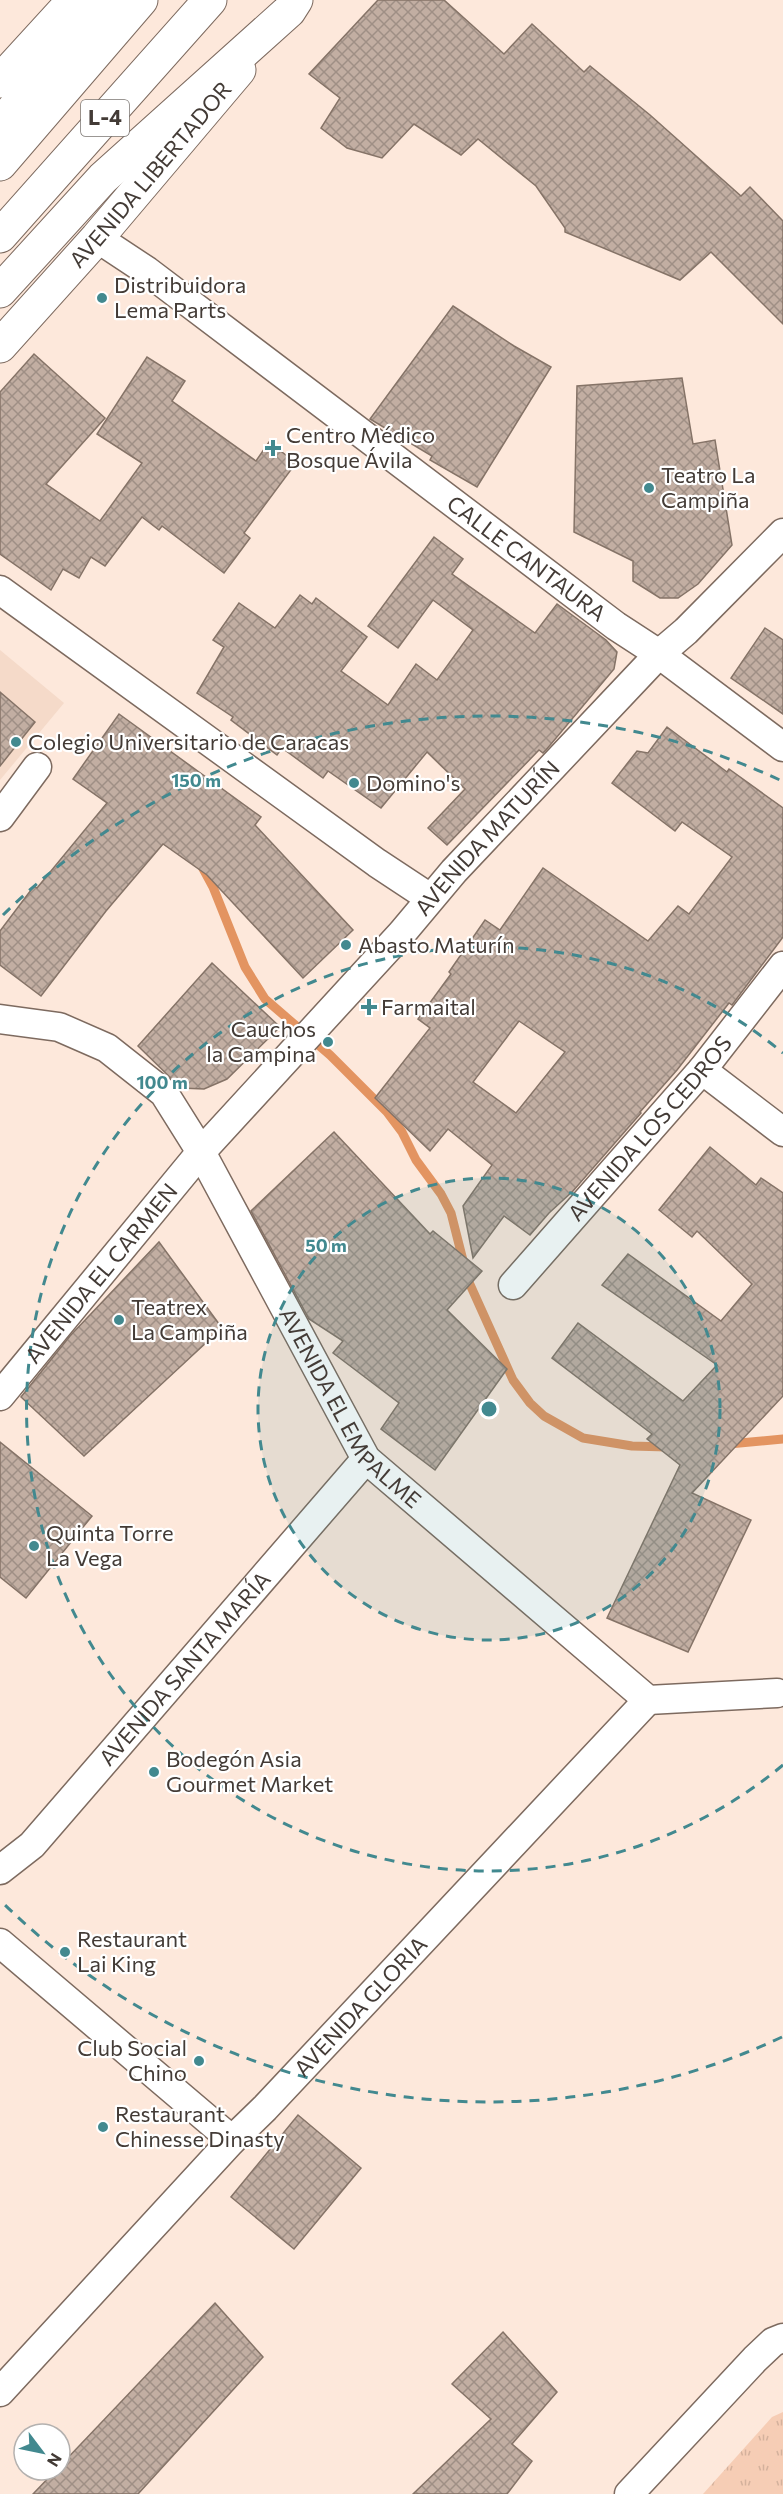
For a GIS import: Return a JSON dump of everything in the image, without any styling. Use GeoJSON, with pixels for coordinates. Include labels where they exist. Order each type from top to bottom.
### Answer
{"type":"FeatureCollection","features":[{"type":"Feature","properties":{"kind":"main road"},"geometry":{"type":"LineString","coordinates":[[0,81],[74,0]]}},
{"type":"Feature","properties":{"kind":"main road"},"geometry":{"type":"LineString","coordinates":[[0,125],[106,0]]}},
{"type":"Feature","properties":{"kind":"main road","name":"L-4"},"geometry":{"type":"LineString","coordinates":[[0,164],[141,0]]}},
{"type":"Feature","properties":{"kind":"main road","name":"L-4"},"geometry":{"type":"LineString","coordinates":[[0,236],[210,0]]}},
{"type":"Feature","properties":{"kind":"main road","name":"L-4"},"geometry":{"type":"LineString","coordinates":[[0,291],[103,178],[294,4]]}},
{"type":"Feature","properties":{"kind":"main road","name":"AVENIDA LIBERTADOR"},"geometry":{"type":"LineString","coordinates":[[0,346],[97,238],[294,4]]}},
{"type":"Feature","properties":{"kind":"street","name":"CALLE CANTAURA"},"geometry":{"type":"LineString","coordinates":[[97,238],[147,271],[616,626],[659,654],[783,747]]}},
{"type":"Feature","properties":{"kind":"street","name":"AVENIDA MATURÍN"},"geometry":{"type":"LineString","coordinates":[[201,1152],[402,933],[430,898],[659,654],[686,631],[783,533]]}},
{"type":"Feature","properties":{"kind":"street"},"geometry":{"type":"LineString","coordinates":[[0,590],[377,863],[430,898]]}},
{"type":"Feature","properties":{"kind":"street"},"geometry":{"type":"LineString","coordinates":[[0,817],[37,767]]}},
{"type":"Feature","properties":{"kind":"street","name":"AVENIDA LOS CEDROS"},"geometry":{"type":"LineString","coordinates":[[513,1285],[702,1070],[783,966]]}},
{"type":"Feature","properties":{"kind":"street","name":"AVENIDA EL EMPALME"},"geometry":{"type":"LineString","coordinates":[[0,1019],[59,1027],[107,1048],[164,1094],[201,1152],[366,1459],[648,1700]]}},
{"type":"Feature","properties":{"kind":"street"},"geometry":{"type":"LineString","coordinates":[[702,1070],[783,1132]]}},
{"type":"Feature","properties":{"kind":"street","name":"AVENIDA EL CARMEN"},"geometry":{"type":"LineString","coordinates":[[0,1395],[201,1152]]}},
{"type":"Feature","properties":{"kind":"street","name":"AVENIDA SANTA MARÍA"},"geometry":{"type":"LineString","coordinates":[[0,1870],[32,1845],[366,1459]]}},
{"type":"Feature","properties":{"kind":"street"},"geometry":{"type":"LineString","coordinates":[[648,1700],[777,1693]]}},
{"type":"Feature","properties":{"kind":"street","name":"AVENIDA GLORIA"},"geometry":{"type":"LineString","coordinates":[[0,2392],[232,2139],[273,2099],[648,1700]]}},
{"type":"Feature","properties":{"kind":"street"},"geometry":{"type":"LineString","coordinates":[[0,1943],[232,2139]]}},
{"type":"Feature","properties":{"kind":"street"},"geometry":{"type":"LineString","coordinates":[[629,2494],[754,2359],[773,2342],[783,2338]]}},
{"type":"Feature","properties":{"kind":"shaded area","name":"Colegio Universitario de Caracas"},"geometry":{"type":"Polygon","coordinates":[[[0,650],[64,703],[0,780],[0,650]]]}},
{"type":"Feature","properties":{"kind":"green space"},"geometry":{"type":"Polygon","coordinates":[[[783,2412],[783,2494],[703,2494],[772,2417],[783,2412]]]}},
{"type":"Feature","properties":{"kind":"building"},"geometry":{"type":"Polygon","coordinates":[[[378,0],[444,0],[504,54],[532,24],[584,72],[590,66],[650,115],[741,196],[750,187],[783,221],[783,324],[711,252],[680,280],[565,232],[565,228],[536,186],[478,139],[461,155],[414,124],[382,158],[347,148],[321,128],[340,98],[309,74],[378,0]]]}},
{"type":"Feature","properties":{"kind":"building"},"geometry":{"type":"Polygon","coordinates":[[[453,306],[551,367],[477,487],[430,460],[432,456],[370,419],[453,306]]]}},
{"type":"Feature","properties":{"kind":"building"},"geometry":{"type":"Polygon","coordinates":[[[34,354],[105,418],[46,484],[100,521],[142,463],[97,434],[147,357],[185,381],[172,401],[256,461],[269,442],[296,463],[244,533],[250,538],[224,573],[162,526],[159,530],[142,517],[105,566],[91,557],[79,578],[63,569],[51,590],[0,554],[0,392],[34,354]]]}},
{"type":"Feature","properties":{"kind":"building","name":"Teatro La Campiña"},"geometry":{"type":"Polygon","coordinates":[[[682,378],[693,444],[715,440],[732,545],[698,584],[678,598],[660,598],[633,581],[633,561],[574,532],[577,386],[682,378]]]}},
{"type":"Feature","properties":{"kind":"building"},"geometry":{"type":"Polygon","coordinates":[[[434,537],[463,559],[452,574],[535,633],[557,604],[606,640],[617,652],[614,669],[546,750],[543,753],[539,750],[447,845],[428,828],[465,789],[427,752],[381,808],[328,771],[323,778],[282,748],[277,755],[231,720],[233,717],[197,693],[224,647],[213,640],[239,603],[275,628],[300,595],[312,604],[316,598],[367,637],[341,671],[388,705],[416,664],[437,680],[473,630],[433,600],[398,648],[368,626],[434,537]]]}},
{"type":"Feature","properties":{"kind":"building"},"geometry":{"type":"Polygon","coordinates":[[[765,628],[783,640],[783,714],[731,678],[765,628]]]}},
{"type":"Feature","properties":{"kind":"building"},"geometry":{"type":"Polygon","coordinates":[[[0,692],[35,722],[0,766],[0,692]]]}},
{"type":"Feature","properties":{"kind":"building"},"geometry":{"type":"Polygon","coordinates":[[[119,714],[261,817],[255,825],[353,930],[303,978],[207,875],[163,844],[106,911],[41,996],[0,965],[0,931],[34,886],[37,888],[107,803],[73,779],[119,714]]]}},
{"type":"Feature","properties":{"kind":"building"},"geometry":{"type":"Polygon","coordinates":[[[667,727],[727,772],[729,769],[783,808],[783,937],[732,1005],[729,1003],[677,1070],[573,1191],[530,1235],[504,1216],[473,1258],[463,1206],[492,1165],[448,1129],[430,1151],[375,1098],[430,1028],[418,1019],[451,974],[449,972],[485,920],[500,930],[543,868],[648,941],[678,906],[689,914],[732,857],[682,822],[675,831],[612,783],[637,751],[648,753],[667,727]],[[519,1021],[473,1082],[516,1113],[565,1052],[519,1021]]]}},
{"type":"Feature","properties":{"kind":"building"},"geometry":{"type":"Polygon","coordinates":[[[212,963],[280,1027],[227,1079],[204,1089],[181,1088],[138,1046],[212,963]]]}},
{"type":"Feature","properties":{"kind":"building"},"geometry":{"type":"Polygon","coordinates":[[[334,1132],[430,1234],[433,1231],[482,1271],[447,1310],[507,1369],[435,1470],[381,1429],[399,1403],[333,1353],[343,1341],[309,1319],[251,1211],[334,1132]]]}},
{"type":"Feature","properties":{"kind":"building"},"geometry":{"type":"Polygon","coordinates":[[[710,1147],[756,1185],[761,1178],[783,1193],[783,1396],[692,1493],[751,1520],[688,1652],[607,1618],[680,1465],[647,1439],[652,1434],[552,1358],[578,1323],[683,1401],[717,1365],[602,1285],[628,1254],[721,1321],[752,1284],[697,1231],[692,1237],[659,1210],[710,1147]]]}},
{"type":"Feature","properties":{"kind":"building"},"geometry":{"type":"Polygon","coordinates":[[[159,1242],[222,1328],[84,1456],[21,1397],[70,1336],[159,1242]]]}},
{"type":"Feature","properties":{"kind":"building","name":"Quinta Torre La Vega"},"geometry":{"type":"Polygon","coordinates":[[[0,1442],[92,1516],[26,1598],[0,1577],[0,1442]]]}},
{"type":"Feature","properties":{"kind":"building"},"geometry":{"type":"Polygon","coordinates":[[[298,2115],[361,2168],[294,2249],[231,2197],[298,2115]]]}},
{"type":"Feature","properties":{"kind":"building"},"geometry":{"type":"Polygon","coordinates":[[[215,2303],[263,2357],[138,2494],[33,2494],[44,2482],[72,2482],[72,2453],[215,2303]]]}},
{"type":"Feature","properties":{"kind":"building"},"geometry":{"type":"Polygon","coordinates":[[[503,2332],[557,2392],[512,2444],[532,2461],[507,2494],[413,2494],[491,2419],[452,2384],[503,2332]]]}},
{"type":"Feature","properties":{"kind":"waterway"},"geometry":{"type":"LineString","coordinates":[[200,863],[213,887],[245,967],[265,999],[330,1055],[387,1112],[402,1132],[416,1160],[441,1194],[451,1213],[468,1280],[513,1380],[530,1403],[544,1416],[583,1438],[632,1446],[667,1447]]}},
{"type":"Feature","properties":{"kind":"waterway"},"geometry":{"type":"LineString","coordinates":[[729,1444],[783,1439]]}},
{"type":"Feature","properties":{"kind":"place","name":"Distribuidora Lema Parts"},"geometry":{"type":"Point","coordinates":[102,298]}},
{"type":"Feature","properties":{"kind":"place","name":"Centro Médico Bosque Ávila"},"geometry":{"type":"Point","coordinates":[273,448]}},
{"type":"Feature","properties":{"kind":"place","name":"Teatro La Campiña"},"geometry":{"type":"Point","coordinates":[649,488]}},
{"type":"Feature","properties":{"kind":"place","name":"Colegio Universitario de Caracas"},"geometry":{"type":"Point","coordinates":[16,742]}},
{"type":"Feature","properties":{"kind":"place","name":"Domino's"},"geometry":{"type":"Point","coordinates":[354,783]}},
{"type":"Feature","properties":{"kind":"place","name":"Abasto Maturín"},"geometry":{"type":"Point","coordinates":[346,945]}},
{"type":"Feature","properties":{"kind":"place","name":"Farmaital"},"geometry":{"type":"Point","coordinates":[369,1007]}},
{"type":"Feature","properties":{"kind":"place","name":"Cauchos la Campina"},"geometry":{"type":"Point","coordinates":[328,1042]}},
{"type":"Feature","properties":{"kind":"place","name":"Teatrex La Campiña"},"geometry":{"type":"Point","coordinates":[119,1320]}},
{"type":"Feature","properties":{"kind":"place","name":"Quinta Torre La Vega"},"geometry":{"type":"Point","coordinates":[34,1546]}},
{"type":"Feature","properties":{"kind":"place","name":"Bodegón Asia Gourmet Market"},"geometry":{"type":"Point","coordinates":[154,1772]}},
{"type":"Feature","properties":{"kind":"place","name":"Restaurant Lai King"},"geometry":{"type":"Point","coordinates":[65,1952]}},
{"type":"Feature","properties":{"kind":"place","name":"Club Social Chino"},"geometry":{"type":"Point","coordinates":[199,2061]}},
{"type":"Feature","properties":{"kind":"place","name":"Restaurant Chinesse Dinasty"},"geometry":{"type":"Point","coordinates":[103,2127]}}]}
